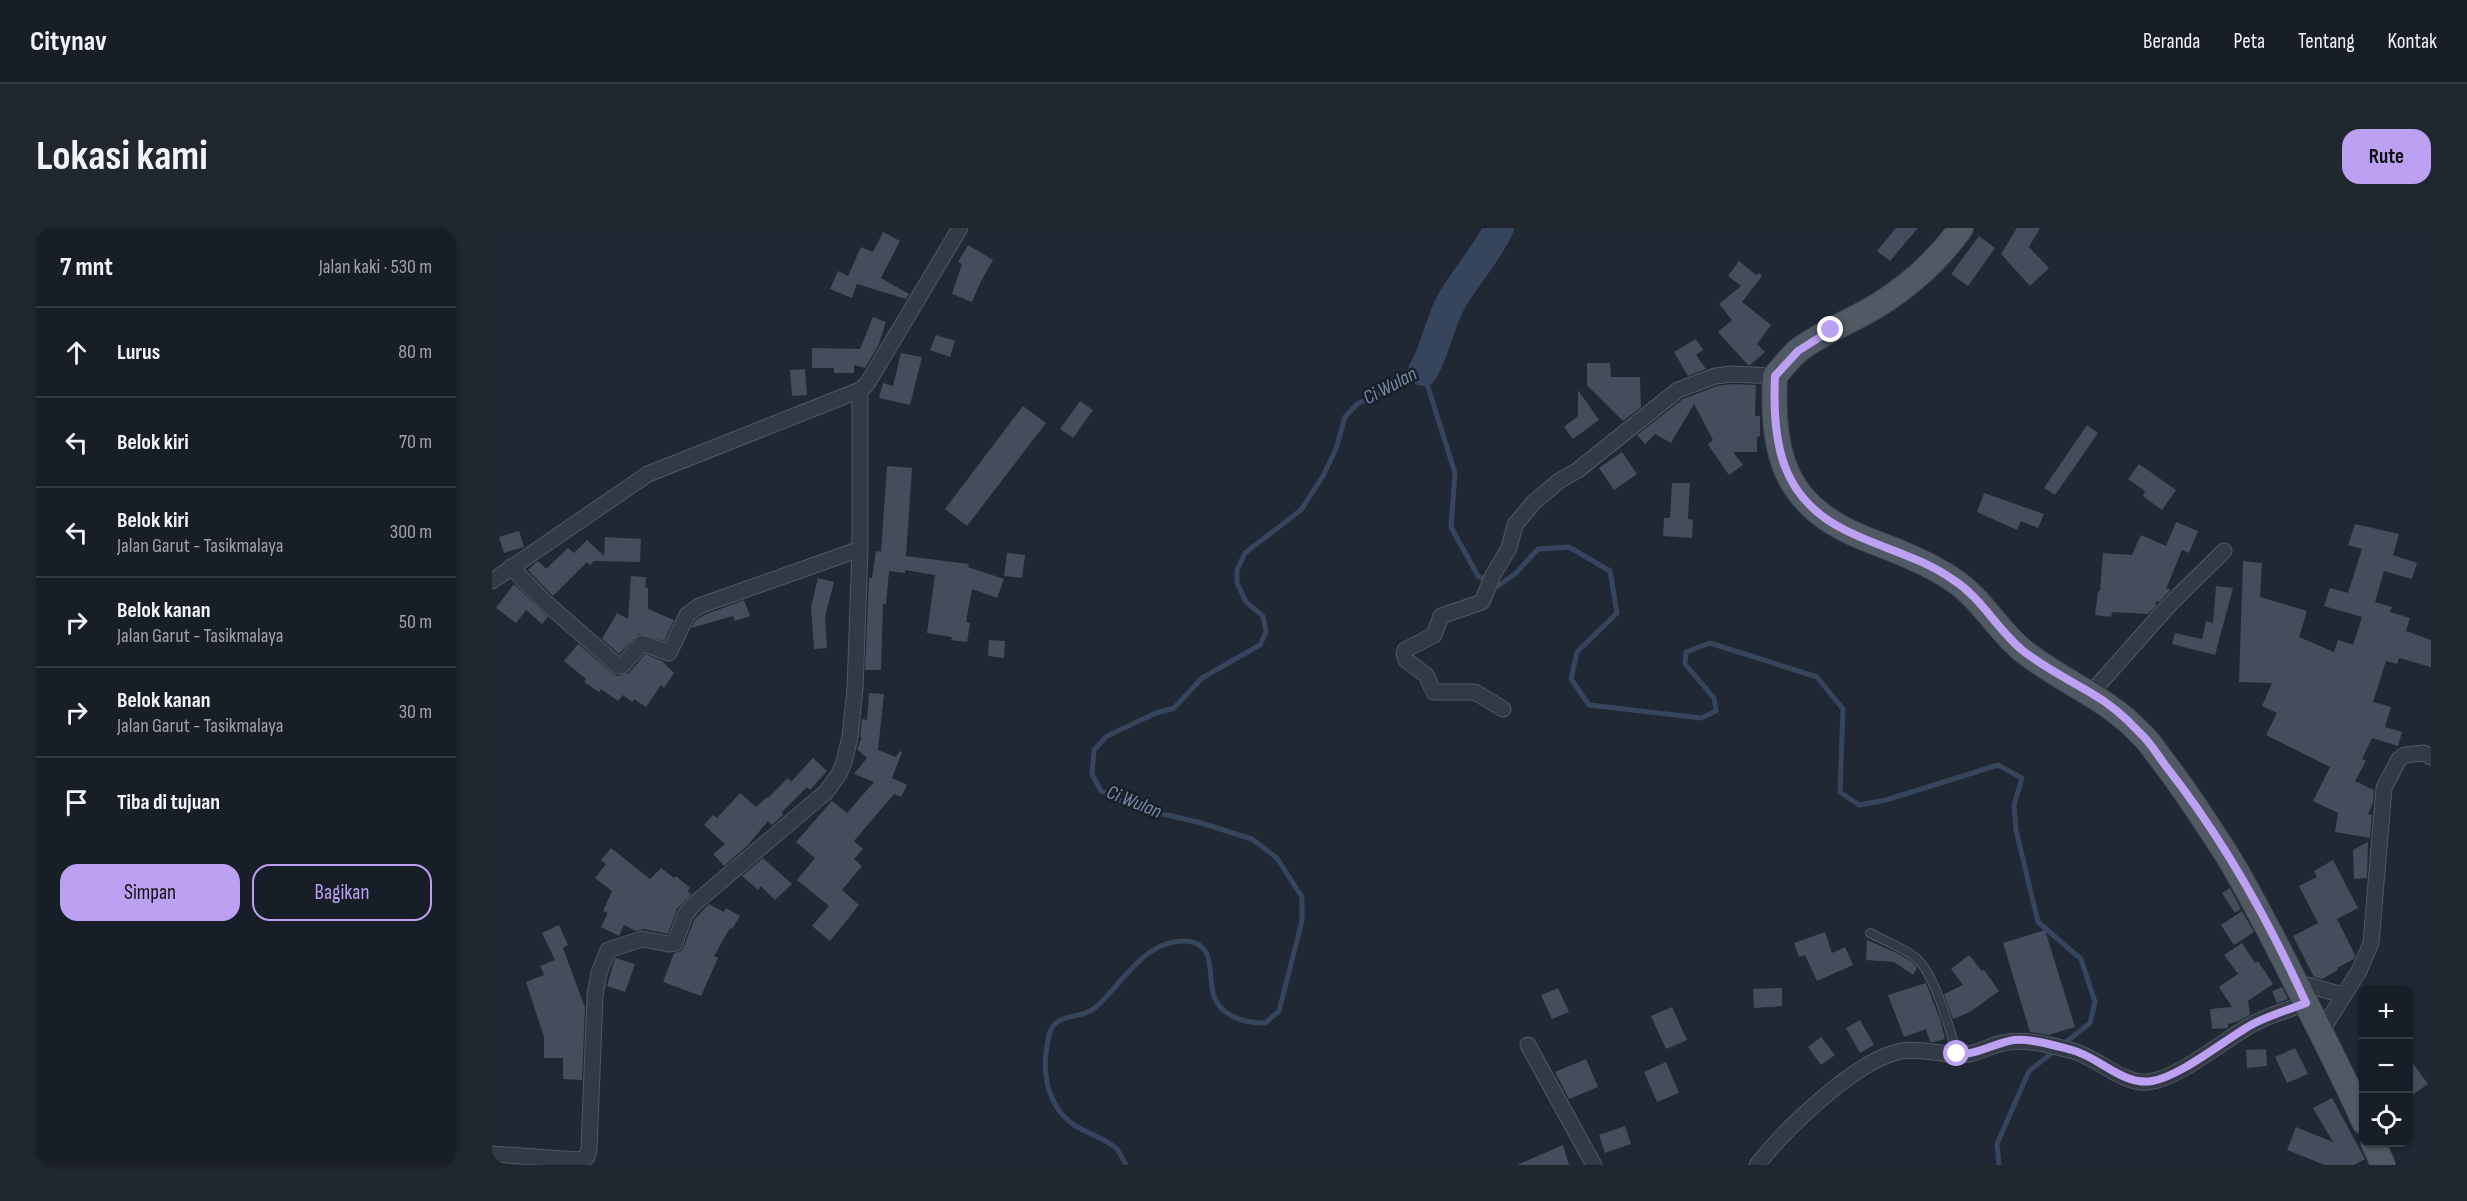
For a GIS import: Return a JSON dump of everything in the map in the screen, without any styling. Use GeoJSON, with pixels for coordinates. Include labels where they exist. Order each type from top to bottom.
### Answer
{"type":"FeatureCollection","features":[{"type":"Feature","properties":{"kind":"main road"},"geometry":{"type":"LineString","coordinates":[[1961,228],[1935,260],[1904,287],[1872,308],[1812,341],[1798,351],[1775,376],[1773,418],[1775,439],[1788,475],[1805,500],[1843,530],[1912,556],[1955,580],[1981,603],[2004,634],[2024,651],[2066,680],[2110,705],[2142,735],[2184,788],[2245,883],[2359,1112]]}},
{"type":"Feature","properties":{"kind":"main road"},"geometry":{"type":"LineString","coordinates":[[2375,1147],[2383,1165]]}},
{"type":"Feature","properties":{"kind":"street"},"geometry":{"type":"LineString","coordinates":[[492,581],[655,471],[860,390],[867,384],[960,228]]}},
{"type":"Feature","properties":{"kind":"street"},"geometry":{"type":"LineString","coordinates":[[1503,709],[1475,692],[1434,692],[1426,675],[1406,660],[1404,654],[1407,648],[1434,636],[1441,616],[1479,604],[1509,548],[1515,525],[1533,503],[1678,390],[1715,376],[1731,374],[1775,376]]}},
{"type":"Feature","properties":{"kind":"street"},"geometry":{"type":"LineString","coordinates":[[492,1154],[578,1160],[587,1157],[590,1149],[595,995],[606,952],[611,948],[642,939],[669,945],[675,943],[685,915],[694,904],[826,792],[840,774],[850,737],[855,689],[860,549],[860,390]]}},
{"type":"Feature","properties":{"kind":"street"},"geometry":{"type":"LineString","coordinates":[[511,567],[545,602],[618,666],[622,666],[642,643],[669,654],[687,615],[699,606],[860,549]]}},
{"type":"Feature","properties":{"kind":"street"},"geometry":{"type":"LineString","coordinates":[[2091,693],[2171,603],[2223,551]]}},
{"type":"Feature","properties":{"kind":"street"},"geometry":{"type":"LineString","coordinates":[[2321,1032],[2359,971],[2372,943],[2384,788],[2399,759],[2405,755],[2424,753],[2431,757]]}},
{"type":"Feature","properties":{"kind":"street"},"geometry":{"type":"LineString","coordinates":[[1757,1165],[1822,1098],[1878,1060],[1899,1052],[1913,1049],[1957,1054],[1976,1053],[2000,1043],[2016,1040],[2072,1050],[2090,1056],[2128,1078],[2150,1082],[2178,1070],[2301,993],[2343,995]]}},
{"type":"Feature","properties":{"kind":"street"},"geometry":{"type":"LineString","coordinates":[[1528,1045],[1594,1165]]}},
{"type":"Feature","properties":{"kind":"lane"},"geometry":{"type":"LineString","coordinates":[[1870,933],[1915,957],[1923,966],[1947,1018],[1957,1054]]}},
{"type":"Feature","properties":{"kind":"building"},"geometry":{"type":"Polygon","coordinates":[[[1896,228],[1918,228],[1890,261],[1877,251],[1896,228]]]}},
{"type":"Feature","properties":{"kind":"building"},"geometry":{"type":"Polygon","coordinates":[[[2017,228],[2040,228],[2029,247],[2049,268],[2030,286],[2001,254],[2017,228]]]}},
{"type":"Feature","properties":{"kind":"building"},"geometry":{"type":"Polygon","coordinates":[[[883,232],[900,241],[881,278],[909,294],[906,299],[857,284],[852,298],[830,289],[838,271],[848,276],[861,247],[873,252],[883,232]]]}},
{"type":"Feature","properties":{"kind":"building"},"geometry":{"type":"Polygon","coordinates":[[[1979,236],[1995,248],[1968,286],[1951,274],[1979,236]]]}},
{"type":"Feature","properties":{"kind":"building"},"geometry":{"type":"Polygon","coordinates":[[[968,245],[993,260],[972,302],[952,294],[962,264],[958,262],[968,245]]]}},
{"type":"Feature","properties":{"kind":"building"},"geometry":{"type":"Polygon","coordinates":[[[1739,261],[1756,275],[1759,273],[1762,276],[1742,302],[1771,325],[1757,344],[1765,352],[1750,365],[1718,332],[1732,320],[1719,304],[1741,286],[1728,276],[1739,261]]]}},
{"type":"Feature","properties":{"kind":"building"},"geometry":{"type":"Polygon","coordinates":[[[873,317],[886,322],[878,346],[865,368],[854,365],[854,373],[834,373],[834,368],[812,368],[812,348],[860,349],[873,317]]]}},
{"type":"Feature","properties":{"kind":"building"},"geometry":{"type":"Polygon","coordinates":[[[936,335],[955,341],[950,357],[930,350],[936,335]]]}},
{"type":"Feature","properties":{"kind":"building"},"geometry":{"type":"Polygon","coordinates":[[[1696,339],[1703,350],[1696,355],[1706,369],[1688,376],[1674,352],[1696,339]]]}},
{"type":"Feature","properties":{"kind":"building"},"geometry":{"type":"Polygon","coordinates":[[[901,353],[922,357],[910,405],[879,398],[883,383],[893,386],[901,353]]]}},
{"type":"Feature","properties":{"kind":"building"},"geometry":{"type":"Polygon","coordinates":[[[1587,363],[1610,363],[1611,377],[1640,377],[1641,407],[1623,421],[1587,385],[1587,363]]]}},
{"type":"Feature","properties":{"kind":"building"},"geometry":{"type":"Polygon","coordinates":[[[805,369],[807,395],[792,396],[790,370],[805,369]]]}},
{"type":"Feature","properties":{"kind":"building"},"geometry":{"type":"Polygon","coordinates":[[[1756,385],[1755,416],[1760,416],[1760,436],[1757,437],[1757,452],[1733,452],[1743,465],[1729,475],[1708,444],[1713,440],[1694,404],[1671,443],[1655,434],[1645,444],[1637,435],[1683,399],[1717,386],[1756,385]]]}},
{"type":"Feature","properties":{"kind":"building"},"geometry":{"type":"Polygon","coordinates":[[[1578,390],[1599,420],[1573,439],[1564,427],[1578,416],[1578,390]]]}},
{"type":"Feature","properties":{"kind":"building"},"geometry":{"type":"Polygon","coordinates":[[[1080,401],[1093,410],[1073,438],[1060,429],[1080,401]]]}},
{"type":"Feature","properties":{"kind":"building"},"geometry":{"type":"Polygon","coordinates":[[[1023,406],[1046,423],[967,526],[945,509],[1023,406]]]}},
{"type":"Feature","properties":{"kind":"building"},"geometry":{"type":"Polygon","coordinates":[[[2087,425],[2098,433],[2055,495],[2044,488],[2087,425]]]}},
{"type":"Feature","properties":{"kind":"building"},"geometry":{"type":"Polygon","coordinates":[[[1622,452],[1637,474],[1614,490],[1599,468],[1622,452]]]}},
{"type":"Feature","properties":{"kind":"building"},"geometry":{"type":"Polygon","coordinates":[[[2139,464],[2176,490],[2162,510],[2143,496],[2145,491],[2128,479],[2139,464]]]}},
{"type":"Feature","properties":{"kind":"building"},"geometry":{"type":"Polygon","coordinates":[[[887,466],[912,468],[906,556],[969,564],[968,567],[1004,579],[997,598],[972,589],[966,622],[970,623],[967,642],[927,633],[935,575],[905,570],[905,573],[889,571],[886,604],[883,604],[881,670],[865,670],[869,578],[872,578],[876,551],[881,552],[887,466]]]}},
{"type":"Feature","properties":{"kind":"building"},"geometry":{"type":"Polygon","coordinates":[[[1672,483],[1690,483],[1688,519],[1693,520],[1692,538],[1663,536],[1664,518],[1670,518],[1672,483]]]}},
{"type":"Feature","properties":{"kind":"building"},"geometry":{"type":"Polygon","coordinates":[[[1984,493],[2044,514],[2038,528],[2021,521],[2017,530],[1977,512],[1984,493]]]}},
{"type":"Feature","properties":{"kind":"building"},"geometry":{"type":"Polygon","coordinates":[[[2176,522],[2198,531],[2189,553],[2182,550],[2166,589],[2171,589],[2159,602],[2156,601],[2156,606],[2148,614],[2112,612],[2111,617],[2095,615],[2098,591],[2100,591],[2103,553],[2132,555],[2141,535],[2166,546],[2176,522]]]}},
{"type":"Feature","properties":{"kind":"building"},"geometry":{"type":"Polygon","coordinates":[[[2355,524],[2399,534],[2393,555],[2417,563],[2412,579],[2384,571],[2375,602],[2392,607],[2390,612],[2410,618],[2406,631],[2431,640],[2431,667],[2399,658],[2397,664],[2386,661],[2373,702],[2391,707],[2385,727],[2402,732],[2398,746],[2372,738],[2362,759],[2366,761],[2355,781],[2374,790],[2373,803],[2368,814],[2372,815],[2370,838],[2335,832],[2338,813],[2313,801],[2330,767],[2266,735],[2277,713],[2262,706],[2272,683],[2239,682],[2243,561],[2262,563],[2260,597],[2307,611],[2299,637],[2334,652],[2338,640],[2353,645],[2362,617],[2324,606],[2330,588],[2348,593],[2362,549],[2348,545],[2355,524]]]}},
{"type":"Feature","properties":{"kind":"building"},"geometry":{"type":"Polygon","coordinates":[[[519,531],[524,547],[504,553],[499,537],[519,531]]]}},
{"type":"Feature","properties":{"kind":"building"},"geometry":{"type":"Polygon","coordinates":[[[605,537],[641,539],[640,562],[594,561],[590,565],[587,562],[553,596],[528,570],[538,561],[546,569],[568,548],[574,553],[587,540],[604,556],[605,537]]]}},
{"type":"Feature","properties":{"kind":"building"},"geometry":{"type":"Polygon","coordinates":[[[1007,553],[1025,555],[1022,578],[1004,576],[1007,553]]]}},
{"type":"Feature","properties":{"kind":"building"},"geometry":{"type":"Polygon","coordinates":[[[631,576],[646,577],[648,609],[674,620],[664,641],[639,634],[619,654],[602,639],[617,613],[628,619],[631,576]]]}},
{"type":"Feature","properties":{"kind":"building"},"geometry":{"type":"Polygon","coordinates":[[[818,578],[834,582],[825,617],[827,648],[814,649],[811,607],[818,578]]]}},
{"type":"Feature","properties":{"kind":"building"},"geometry":{"type":"Polygon","coordinates":[[[514,584],[548,617],[542,624],[526,610],[516,623],[496,608],[514,584]]]}},
{"type":"Feature","properties":{"kind":"building"},"geometry":{"type":"Polygon","coordinates":[[[2216,586],[2233,588],[2215,655],[2172,644],[2175,633],[2202,639],[2206,621],[2213,623],[2216,586]]]}},
{"type":"Feature","properties":{"kind":"building"},"geometry":{"type":"Polygon","coordinates":[[[744,600],[750,616],[735,621],[733,616],[691,628],[695,621],[704,615],[744,600]]]}},
{"type":"Feature","properties":{"kind":"building"},"geometry":{"type":"Polygon","coordinates":[[[989,640],[1005,641],[1004,658],[988,656],[989,640]]]}},
{"type":"Feature","properties":{"kind":"building"},"geometry":{"type":"Polygon","coordinates":[[[578,644],[617,676],[629,673],[645,654],[662,661],[674,673],[664,688],[661,685],[646,707],[634,699],[632,702],[623,695],[618,701],[601,689],[599,692],[584,682],[586,679],[564,661],[578,644]]]}},
{"type":"Feature","properties":{"kind":"building"},"geometry":{"type":"Polygon","coordinates":[[[869,693],[884,694],[878,750],[896,757],[900,751],[902,752],[892,778],[907,785],[901,797],[894,794],[854,841],[863,849],[854,859],[862,866],[842,890],[859,905],[830,941],[812,926],[829,906],[797,880],[815,858],[796,842],[832,801],[847,813],[874,782],[854,774],[867,758],[857,749],[862,737],[860,737],[862,719],[867,720],[869,693]]]}},
{"type":"Feature","properties":{"kind":"building"},"geometry":{"type":"Polygon","coordinates":[[[813,758],[827,771],[810,790],[807,787],[772,825],[768,821],[748,845],[724,866],[713,854],[725,844],[704,825],[713,815],[717,818],[740,793],[756,807],[788,778],[791,782],[813,758]]]}},
{"type":"Feature","properties":{"kind":"building"},"geometry":{"type":"Polygon","coordinates":[[[2368,842],[2367,878],[2354,879],[2353,850],[2368,842]]]}},
{"type":"Feature","properties":{"kind":"building"},"geometry":{"type":"Polygon","coordinates":[[[611,848],[650,879],[661,868],[674,878],[676,876],[690,888],[687,891],[691,894],[677,909],[668,934],[644,929],[636,931],[624,925],[619,936],[601,927],[608,913],[603,911],[612,891],[595,878],[606,864],[601,860],[611,848]]]}},
{"type":"Feature","properties":{"kind":"building"},"geometry":{"type":"Polygon","coordinates":[[[763,858],[792,884],[775,900],[761,886],[758,890],[742,876],[763,858]]]}},
{"type":"Feature","properties":{"kind":"building"},"geometry":{"type":"Polygon","coordinates":[[[2333,860],[2358,908],[2337,919],[2355,955],[2354,959],[2322,979],[2314,977],[2293,936],[2318,923],[2299,886],[2317,877],[2314,871],[2333,860]]]}},
{"type":"Feature","properties":{"kind":"building"},"geometry":{"type":"Polygon","coordinates":[[[2230,888],[2241,909],[2235,913],[2222,893],[2230,888]]]}},
{"type":"Feature","properties":{"kind":"building"},"geometry":{"type":"Polygon","coordinates":[[[709,904],[724,912],[726,908],[740,916],[732,929],[730,928],[714,956],[718,958],[701,996],[663,982],[674,953],[681,951],[694,920],[709,904]]]}},
{"type":"Feature","properties":{"kind":"building"},"geometry":{"type":"Polygon","coordinates":[[[2242,911],[2254,932],[2234,945],[2221,925],[2242,911]]]}},
{"type":"Feature","properties":{"kind":"building"},"geometry":{"type":"Polygon","coordinates":[[[559,925],[568,945],[563,948],[585,1008],[582,1080],[563,1079],[563,1058],[544,1058],[544,1037],[526,982],[544,975],[540,966],[555,960],[542,933],[559,925]]]}},
{"type":"Feature","properties":{"kind":"building"},"geometry":{"type":"Polygon","coordinates":[[[2045,930],[2075,1027],[2048,1035],[2030,1032],[2003,943],[2045,930]]]}},
{"type":"Feature","properties":{"kind":"building"},"geometry":{"type":"Polygon","coordinates":[[[1825,932],[1832,953],[1845,947],[1853,965],[1817,981],[1805,955],[1799,957],[1794,943],[1825,932]]]}},
{"type":"Feature","properties":{"kind":"building"},"geometry":{"type":"Polygon","coordinates":[[[1867,940],[1912,962],[1917,968],[1913,975],[1894,962],[1866,960],[1867,940]]]}},
{"type":"Feature","properties":{"kind":"building"},"geometry":{"type":"Polygon","coordinates":[[[2242,943],[2255,963],[2258,961],[2273,984],[2248,1001],[2250,1015],[2228,1024],[2228,1028],[2212,1029],[2210,1009],[2232,1007],[2219,987],[2238,974],[2224,955],[2242,943]]]}},
{"type":"Feature","properties":{"kind":"building"},"geometry":{"type":"Polygon","coordinates":[[[1969,955],[1982,971],[1984,970],[1999,991],[1970,1012],[1953,1019],[1944,994],[1963,985],[1951,969],[1969,955]]]}},
{"type":"Feature","properties":{"kind":"building"},"geometry":{"type":"Polygon","coordinates":[[[615,958],[635,964],[625,992],[607,986],[615,958]]]}},
{"type":"Feature","properties":{"kind":"building"},"geometry":{"type":"Polygon","coordinates":[[[1926,983],[1945,1039],[1934,1042],[1930,1042],[1926,1029],[1904,1037],[1888,995],[1926,983]]]}},
{"type":"Feature","properties":{"kind":"building"},"geometry":{"type":"Polygon","coordinates":[[[2282,987],[2288,999],[2277,1003],[2272,991],[2282,987]]]}},
{"type":"Feature","properties":{"kind":"building"},"geometry":{"type":"Polygon","coordinates":[[[1558,988],[1569,1012],[1552,1019],[1541,995],[1558,988]]]}},
{"type":"Feature","properties":{"kind":"building"},"geometry":{"type":"Polygon","coordinates":[[[1782,988],[1782,1006],[1754,1008],[1753,989],[1782,988]]]}},
{"type":"Feature","properties":{"kind":"building"},"geometry":{"type":"Polygon","coordinates":[[[1672,1007],[1687,1040],[1666,1049],[1651,1016],[1672,1007]]]}},
{"type":"Feature","properties":{"kind":"building"},"geometry":{"type":"Polygon","coordinates":[[[1860,1020],[1874,1045],[1860,1053],[1846,1028],[1860,1020]]]}},
{"type":"Feature","properties":{"kind":"building"},"geometry":{"type":"Polygon","coordinates":[[[1821,1037],[1835,1055],[1821,1065],[1808,1047],[1821,1037]]]}},
{"type":"Feature","properties":{"kind":"building"},"geometry":{"type":"Polygon","coordinates":[[[2295,1048],[2308,1074],[2287,1083],[2275,1057],[2295,1048]]]}},
{"type":"Feature","properties":{"kind":"building"},"geometry":{"type":"Polygon","coordinates":[[[2266,1049],[2267,1066],[2247,1068],[2246,1050],[2266,1049]]]}},
{"type":"Feature","properties":{"kind":"building"},"geometry":{"type":"Polygon","coordinates":[[[1586,1059],[1598,1087],[1569,1099],[1555,1072],[1586,1059]]]}},
{"type":"Feature","properties":{"kind":"building"},"geometry":{"type":"Polygon","coordinates":[[[1666,1062],[1679,1093],[1657,1102],[1644,1072],[1666,1062]]]}},
{"type":"Feature","properties":{"kind":"building"},"geometry":{"type":"Polygon","coordinates":[[[2413,1063],[2428,1084],[2413,1094],[2413,1063]]]}},
{"type":"Feature","properties":{"kind":"building"},"geometry":{"type":"Polygon","coordinates":[[[2332,1098],[2365,1159],[2354,1165],[2325,1165],[2287,1150],[2296,1127],[2333,1142],[2313,1108],[2332,1098]]]}},
{"type":"Feature","properties":{"kind":"building"},"geometry":{"type":"Polygon","coordinates":[[[1625,1126],[1631,1144],[1605,1153],[1599,1135],[1625,1126]]]}},
{"type":"Feature","properties":{"kind":"building"},"geometry":{"type":"Polygon","coordinates":[[[1563,1145],[1569,1165],[1517,1165],[1563,1145]]]}},
{"type":"Feature","properties":{"kind":"waterway","name":"Ci Wulan"},"geometry":{"type":"LineString","coordinates":[[1423,371],[1451,302],[1499,228]]}},
{"type":"Feature","properties":{"kind":"waterway"},"geometry":{"type":"LineString","coordinates":[[1126,1165],[1117,1149],[1070,1122],[1052,1099],[1045,1061],[1048,1039],[1053,1026],[1061,1020],[1095,1008],[1132,968],[1151,952],[1173,942],[1185,941],[1196,943],[1207,955],[1215,999],[1224,1011],[1237,1018],[1265,1023],[1279,1011],[1302,921],[1302,897],[1277,858],[1252,839],[1198,822],[1136,808],[1101,791],[1092,774],[1094,750],[1107,736],[1156,713],[1174,708],[1202,678],[1260,645],[1266,632],[1263,616],[1246,602],[1237,583],[1237,570],[1245,553],[1301,510],[1323,476],[1336,449],[1345,417],[1357,404],[1411,380],[1423,371],[1455,473],[1451,527],[1478,576],[1498,586],[1516,573],[1538,549],[1569,547],[1610,571],[1617,613],[1577,652],[1571,679],[1589,705],[1701,718],[1716,711],[1714,698],[1685,664],[1686,652],[1710,643],[1817,677],[1843,709],[1840,792],[1859,805],[1886,800],[1998,765],[2022,778],[2014,805],[2016,830],[2038,922],[2081,959],[2095,1002],[2090,1023],[2029,1071],[1997,1144],[1999,1165]]}},
{"type":"Feature","properties":{"kind":"route"},"geometry":{"type":"LineString","coordinates":[[1831,330],[1798,351],[1775,376],[1773,418],[1775,439],[1788,475],[1796,489],[1814,509],[1843,530],[1912,556],[1955,580],[1981,603],[2004,634],[2024,651],[2066,680],[2110,705],[2142,735],[2184,788],[2240,875],[2272,933],[2306,1003],[2254,1023],[2168,1076],[2150,1082],[2128,1078],[2090,1056],[2028,1041],[2016,1040],[2000,1043],[1976,1053],[1957,1054]]}}]}
